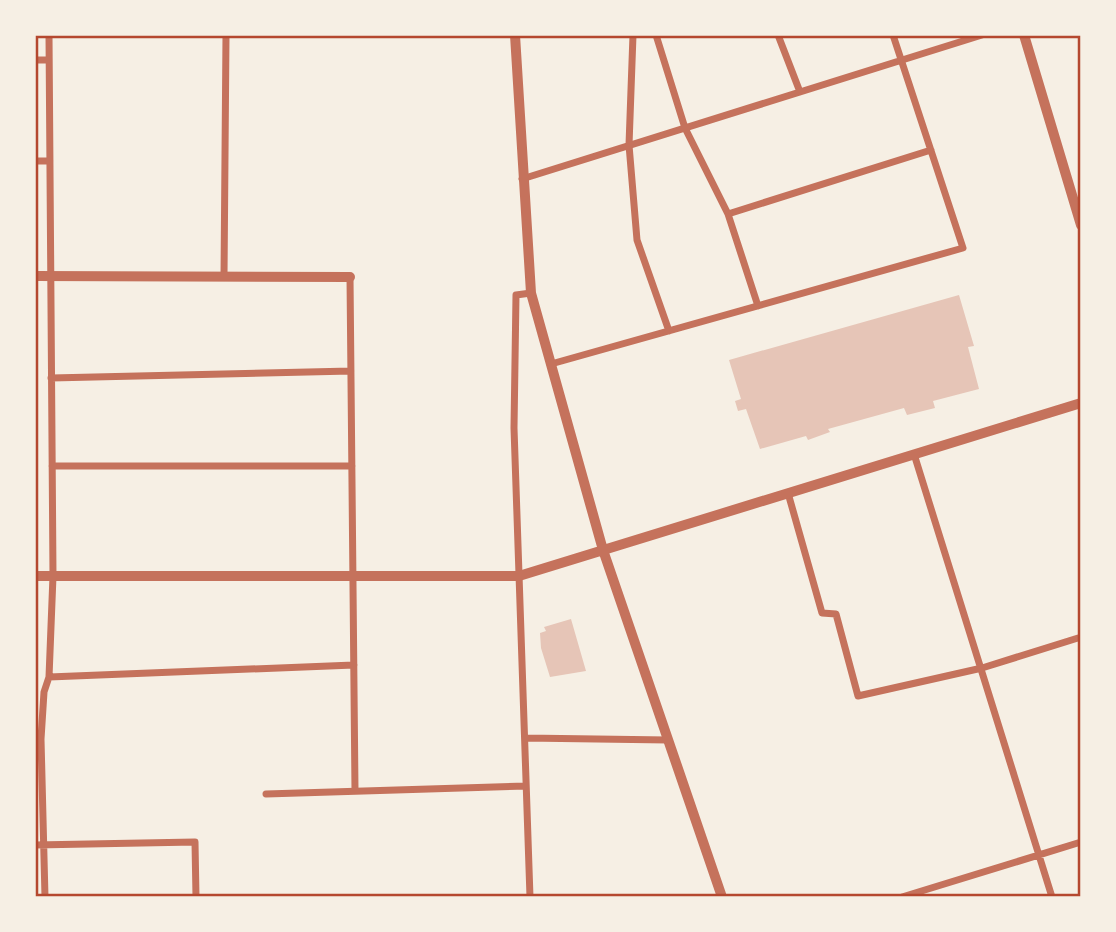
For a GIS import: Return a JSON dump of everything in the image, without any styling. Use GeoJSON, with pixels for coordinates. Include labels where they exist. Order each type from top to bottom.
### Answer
{"type":"FeatureCollection","features":[{"type":"Feature","properties":{"kind":"street"},"geometry":{"type":"LineString","coordinates":[[45,897],[39,845],[38,739],[44,692],[49,677],[53,576],[48,35]]}},
{"type":"Feature","properties":{"kind":"street"},"geometry":{"type":"LineString","coordinates":[[224,277],[226,35]]}},
{"type":"Feature","properties":{"kind":"street"},"geometry":{"type":"LineString","coordinates":[[515,35],[531,293],[603,550],[722,897]]}},
{"type":"Feature","properties":{"kind":"street"},"geometry":{"type":"LineString","coordinates":[[633,35],[629,145],[637,240],[668,331]]}},
{"type":"Feature","properties":{"kind":"street"},"geometry":{"type":"LineString","coordinates":[[656,35],[685,128],[728,214],[758,306]]}},
{"type":"Feature","properties":{"kind":"street"},"geometry":{"type":"LineString","coordinates":[[778,35],[800,92]]}},
{"type":"Feature","properties":{"kind":"street"},"geometry":{"type":"LineString","coordinates":[[551,365],[963,248],[893,35]]}},
{"type":"Feature","properties":{"kind":"street"},"geometry":{"type":"LineString","coordinates":[[522,179],[982,35]]}},
{"type":"Feature","properties":{"kind":"street"},"geometry":{"type":"LineString","coordinates":[[1024,35],[1081,225]]}},
{"type":"Feature","properties":{"kind":"street"},"geometry":{"type":"LineString","coordinates":[[35,60],[49,60]]}},
{"type":"Feature","properties":{"kind":"street"},"geometry":{"type":"LineString","coordinates":[[728,214],[931,150]]}},
{"type":"Feature","properties":{"kind":"street"},"geometry":{"type":"LineString","coordinates":[[35,161],[50,161]]}},
{"type":"Feature","properties":{"kind":"street"},"geometry":{"type":"LineString","coordinates":[[35,276],[350,277],[355,791]]}},
{"type":"Feature","properties":{"kind":"street"},"geometry":{"type":"LineString","coordinates":[[530,897],[514,428],[516,295],[531,293]]}},
{"type":"Feature","properties":{"kind":"street"},"geometry":{"type":"LineString","coordinates":[[51,377],[351,371]]}},
{"type":"Feature","properties":{"kind":"street"},"geometry":{"type":"LineString","coordinates":[[35,576],[519,576],[1081,403]]}},
{"type":"Feature","properties":{"kind":"street"},"geometry":{"type":"LineString","coordinates":[[914,454],[1052,897]]}},
{"type":"Feature","properties":{"kind":"street"},"geometry":{"type":"LineString","coordinates":[[52,466],[352,466]]}},
{"type":"Feature","properties":{"kind":"street"},"geometry":{"type":"LineString","coordinates":[[788,493],[822,613],[836,614],[858,696],[982,668],[1080,638],[1081,648]]}},
{"type":"Feature","properties":{"kind":"street"},"geometry":{"type":"LineString","coordinates":[[49,677],[354,666]]}},
{"type":"Feature","properties":{"kind":"street"},"geometry":{"type":"LineString","coordinates":[[524,738],[668,740]]}},
{"type":"Feature","properties":{"kind":"street"},"geometry":{"type":"LineString","coordinates":[[266,794],[526,786]]}},
{"type":"Feature","properties":{"kind":"street"},"geometry":{"type":"LineString","coordinates":[[39,845],[195,842],[196,897]]}},
{"type":"Feature","properties":{"kind":"street"},"geometry":{"type":"LineString","coordinates":[[902,897],[1081,842]]}},
{"type":"Feature","properties":{"kind":"building"},"geometry":{"type":"Polygon","coordinates":[[[959,295],[974,346],[968,347],[979,389],[933,401],[935,408],[907,415],[904,408],[828,429],[830,432],[808,440],[806,436],[760,449],[746,409],[738,411],[735,401],[741,399],[729,360],[959,295]]]}},
{"type":"Feature","properties":{"kind":"building"},"geometry":{"type":"Polygon","coordinates":[[[571,619],[586,671],[550,677],[541,648],[540,633],[546,631],[544,627],[571,619]]]}}]}
